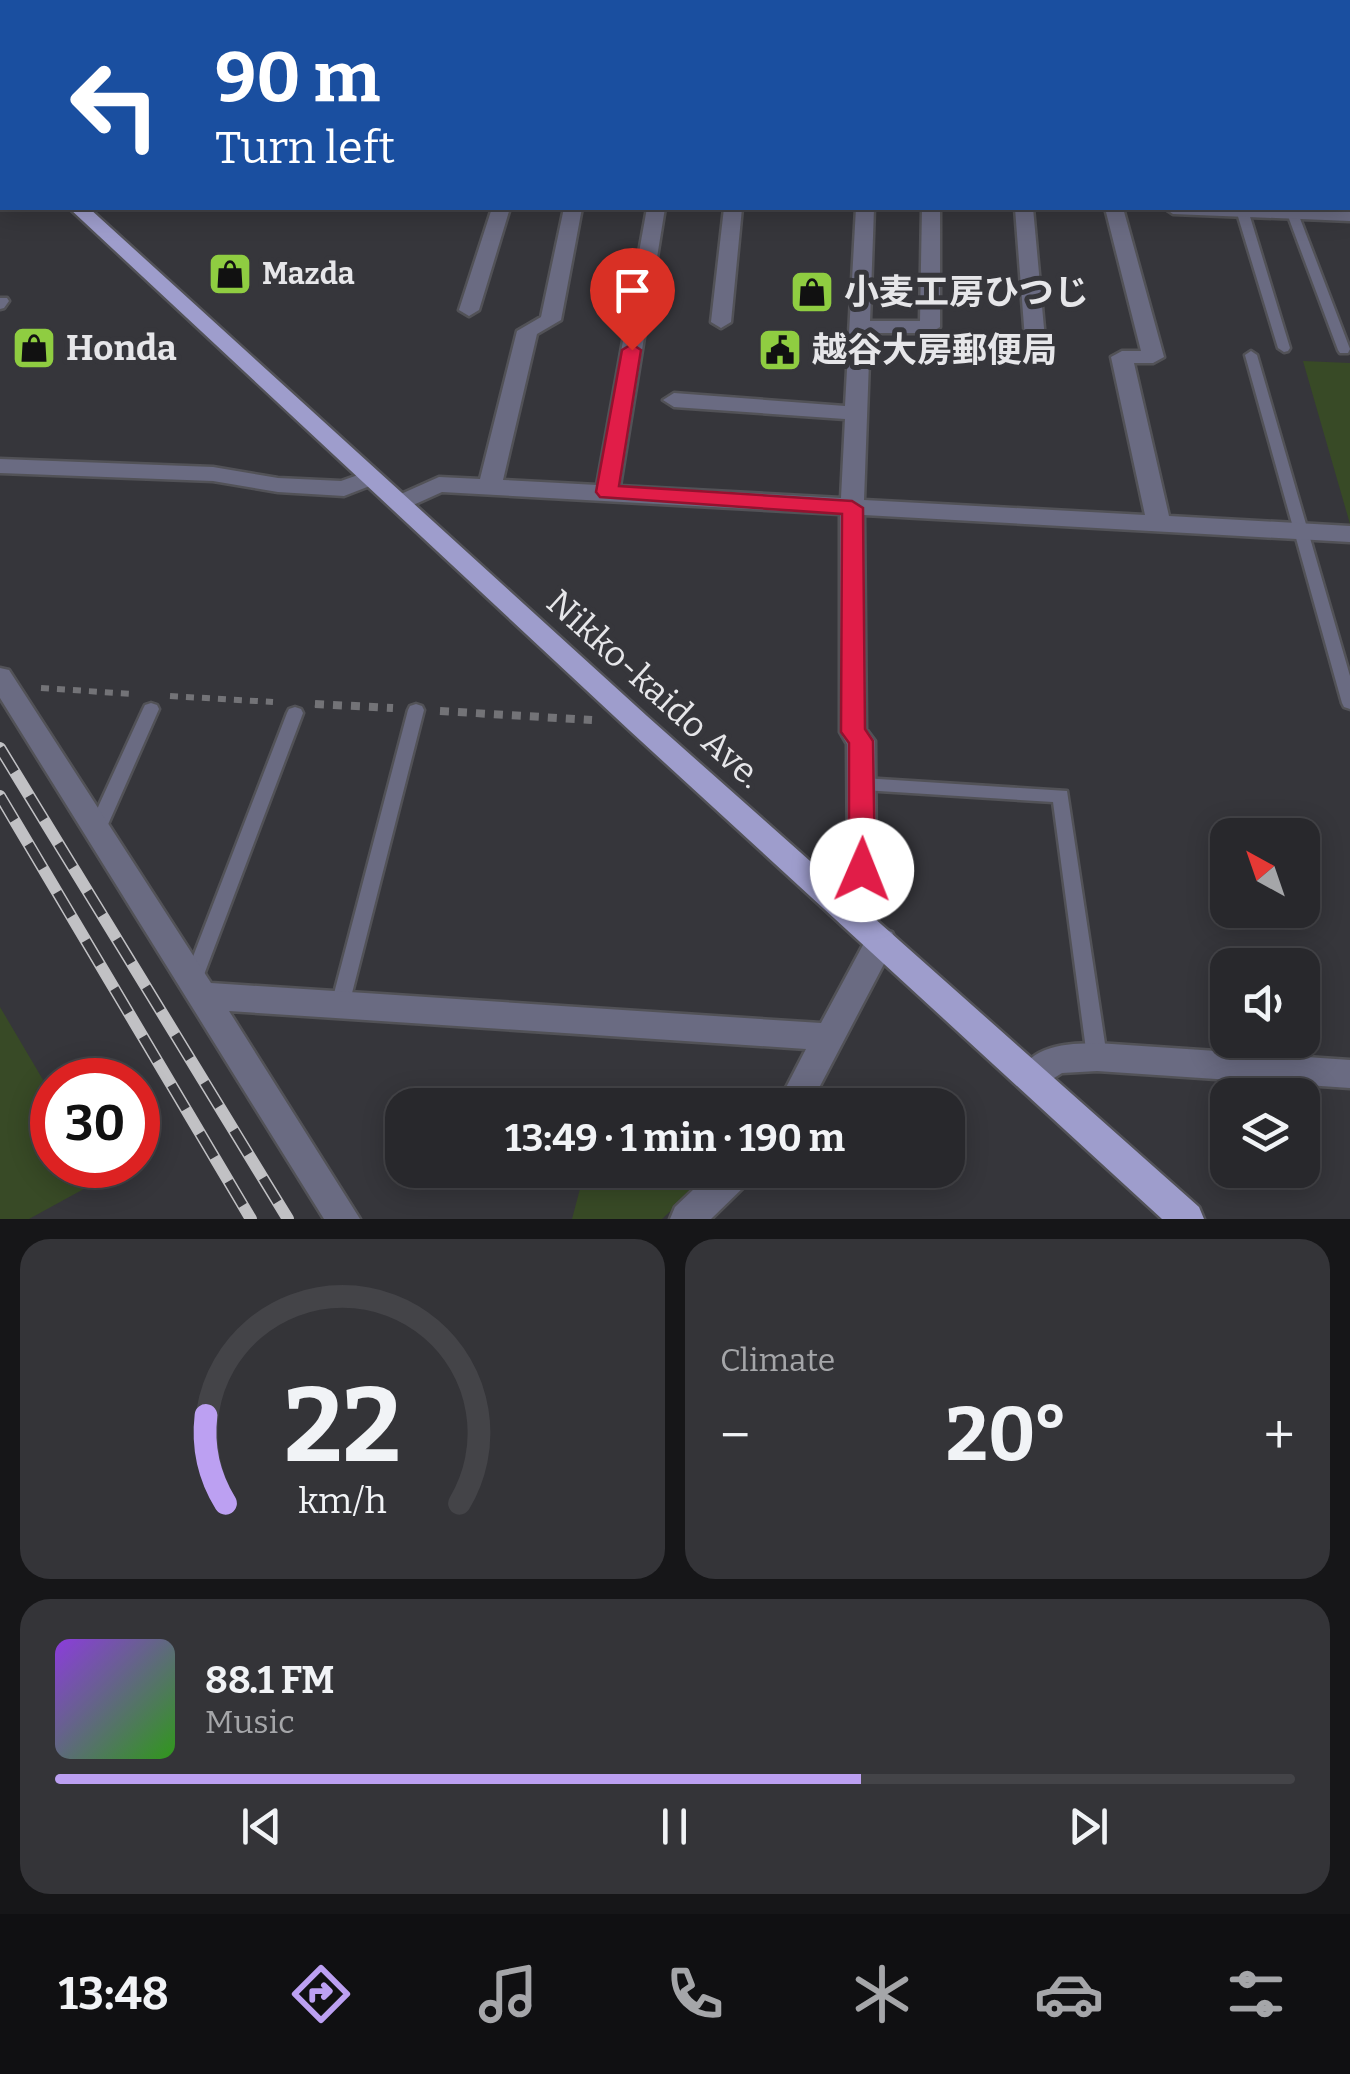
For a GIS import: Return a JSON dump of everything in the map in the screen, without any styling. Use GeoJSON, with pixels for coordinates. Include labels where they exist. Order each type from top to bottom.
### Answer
{"type":"FeatureCollection","features":[{"type":"Feature","properties":{"kind":"main road","name":"Nikko-kaido Ave."},"geometry":{"type":"LineString","coordinates":[[80,210],[1187,1219]]}},
{"type":"Feature","properties":{"kind":"street"},"geometry":{"type":"LineString","coordinates":[[469,310],[500,210]]}},
{"type":"Feature","properties":{"kind":"street"},"geometry":{"type":"LineString","coordinates":[[490,486],[527,331],[551,320],[574,210]]}},
{"type":"Feature","properties":{"kind":"street"},"geometry":{"type":"LineString","coordinates":[[607,492],[656,210]]}},
{"type":"Feature","properties":{"kind":"street"},"geometry":{"type":"LineString","coordinates":[[721,322],[733,210]]}},
{"type":"Feature","properties":{"kind":"street"},"geometry":{"type":"LineString","coordinates":[[830,895],[862,870],[861,741],[853,732],[852,508],[865,210]]}},
{"type":"Feature","properties":{"kind":"street"},"geometry":{"type":"LineString","coordinates":[[860,326],[930,327],[931,210]]}},
{"type":"Feature","properties":{"kind":"street"},"geometry":{"type":"LineString","coordinates":[[1024,210],[1035,338]]}},
{"type":"Feature","properties":{"kind":"street"},"geometry":{"type":"LineString","coordinates":[[1115,210],[1153,356],[1122,357],[1159,524]]}},
{"type":"Feature","properties":{"kind":"street"},"geometry":{"type":"LineString","coordinates":[[1242,210],[1350,215]]}},
{"type":"Feature","properties":{"kind":"street"},"geometry":{"type":"LineString","coordinates":[[674,400],[856,413]]}},
{"type":"Feature","properties":{"kind":"street"},"geometry":{"type":"LineString","coordinates":[[0,466],[213,474],[278,485],[344,489],[372,476]]}},
{"type":"Feature","properties":{"kind":"street"},"geometry":{"type":"LineString","coordinates":[[400,502],[439,484],[1350,534]]}},
{"type":"Feature","properties":{"kind":"street"},"geometry":{"type":"LineString","coordinates":[[0,677],[342,1219]]}},
{"type":"Feature","properties":{"kind":"street"},"geometry":{"type":"LineString","coordinates":[[803,1088],[881,941]]}},
{"type":"Feature","properties":{"kind":"street"},"geometry":{"type":"LineString","coordinates":[[198,988],[340,1005],[831,1038]]}},
{"type":"Feature","properties":{"kind":"street"},"geometry":{"type":"LineString","coordinates":[[1032,1078],[1054,1059],[1098,1057],[1350,1074]]}},
{"type":"Feature","properties":{"kind":"street"},"geometry":{"type":"LineString","coordinates":[[687,1219],[719,1188]]}},
{"type":"Feature","properties":{"kind":"lane"},"geometry":{"type":"LineString","coordinates":[[1242,210],[1284,348]]}},
{"type":"Feature","properties":{"kind":"lane"},"geometry":{"type":"LineString","coordinates":[[1291,210],[1344,350]]}},
{"type":"Feature","properties":{"kind":"lane"},"geometry":{"type":"LineString","coordinates":[[1250,355],[1350,703]]}},
{"type":"Feature","properties":{"kind":"lane"},"geometry":{"type":"LineString","coordinates":[[97,829],[150,709]]}},
{"type":"Feature","properties":{"kind":"lane"},"geometry":{"type":"LineString","coordinates":[[340,1005],[416,710]]}},
{"type":"Feature","properties":{"kind":"lane"},"geometry":{"type":"LineString","coordinates":[[198,988],[295,713]]}},
{"type":"Feature","properties":{"kind":"lane"},"geometry":{"type":"LineString","coordinates":[[863,784],[1061,796],[1098,1057]]}},
{"type":"Feature","properties":{"kind":"green space"},"geometry":{"type":"Polygon","coordinates":[[[1303,361],[1350,363],[1350,524],[1303,361]]]}},
{"type":"Feature","properties":{"kind":"green space"},"geometry":{"type":"Polygon","coordinates":[[[0,1007],[30,1058],[30,1188],[86,1188],[29,1219],[0,1219],[0,1007]]]}},
{"type":"Feature","properties":{"kind":"green space"},"geometry":{"type":"Polygon","coordinates":[[[580,1188],[695,1188],[662,1219],[572,1219],[580,1188]]]}},
{"type":"Feature","properties":{"kind":"railway"},"geometry":{"type":"LineString","coordinates":[[0,748],[288,1219]]}},
{"type":"Feature","properties":{"kind":"railway"},"geometry":{"type":"LineString","coordinates":[[0,796],[251,1219]]}},
{"type":"Feature","properties":{"kind":"place","name":"Mazda"},"geometry":{"type":"Point","coordinates":[230,274]}},
{"type":"Feature","properties":{"kind":"place","name":"小麦工房ひつじ"},"geometry":{"type":"Point","coordinates":[812,292]}},
{"type":"Feature","properties":{"kind":"place","name":"Honda"},"geometry":{"type":"Point","coordinates":[34,348]}},
{"type":"Feature","properties":{"kind":"place","name":"越谷大房郵便局"},"geometry":{"type":"Point","coordinates":[780,350]}},
{"type":"Feature","properties":{"kind":"route"},"geometry":{"type":"LineString","coordinates":[[632,350],[607,492],[852,508],[853,732],[861,741],[862,870]]}}]}
